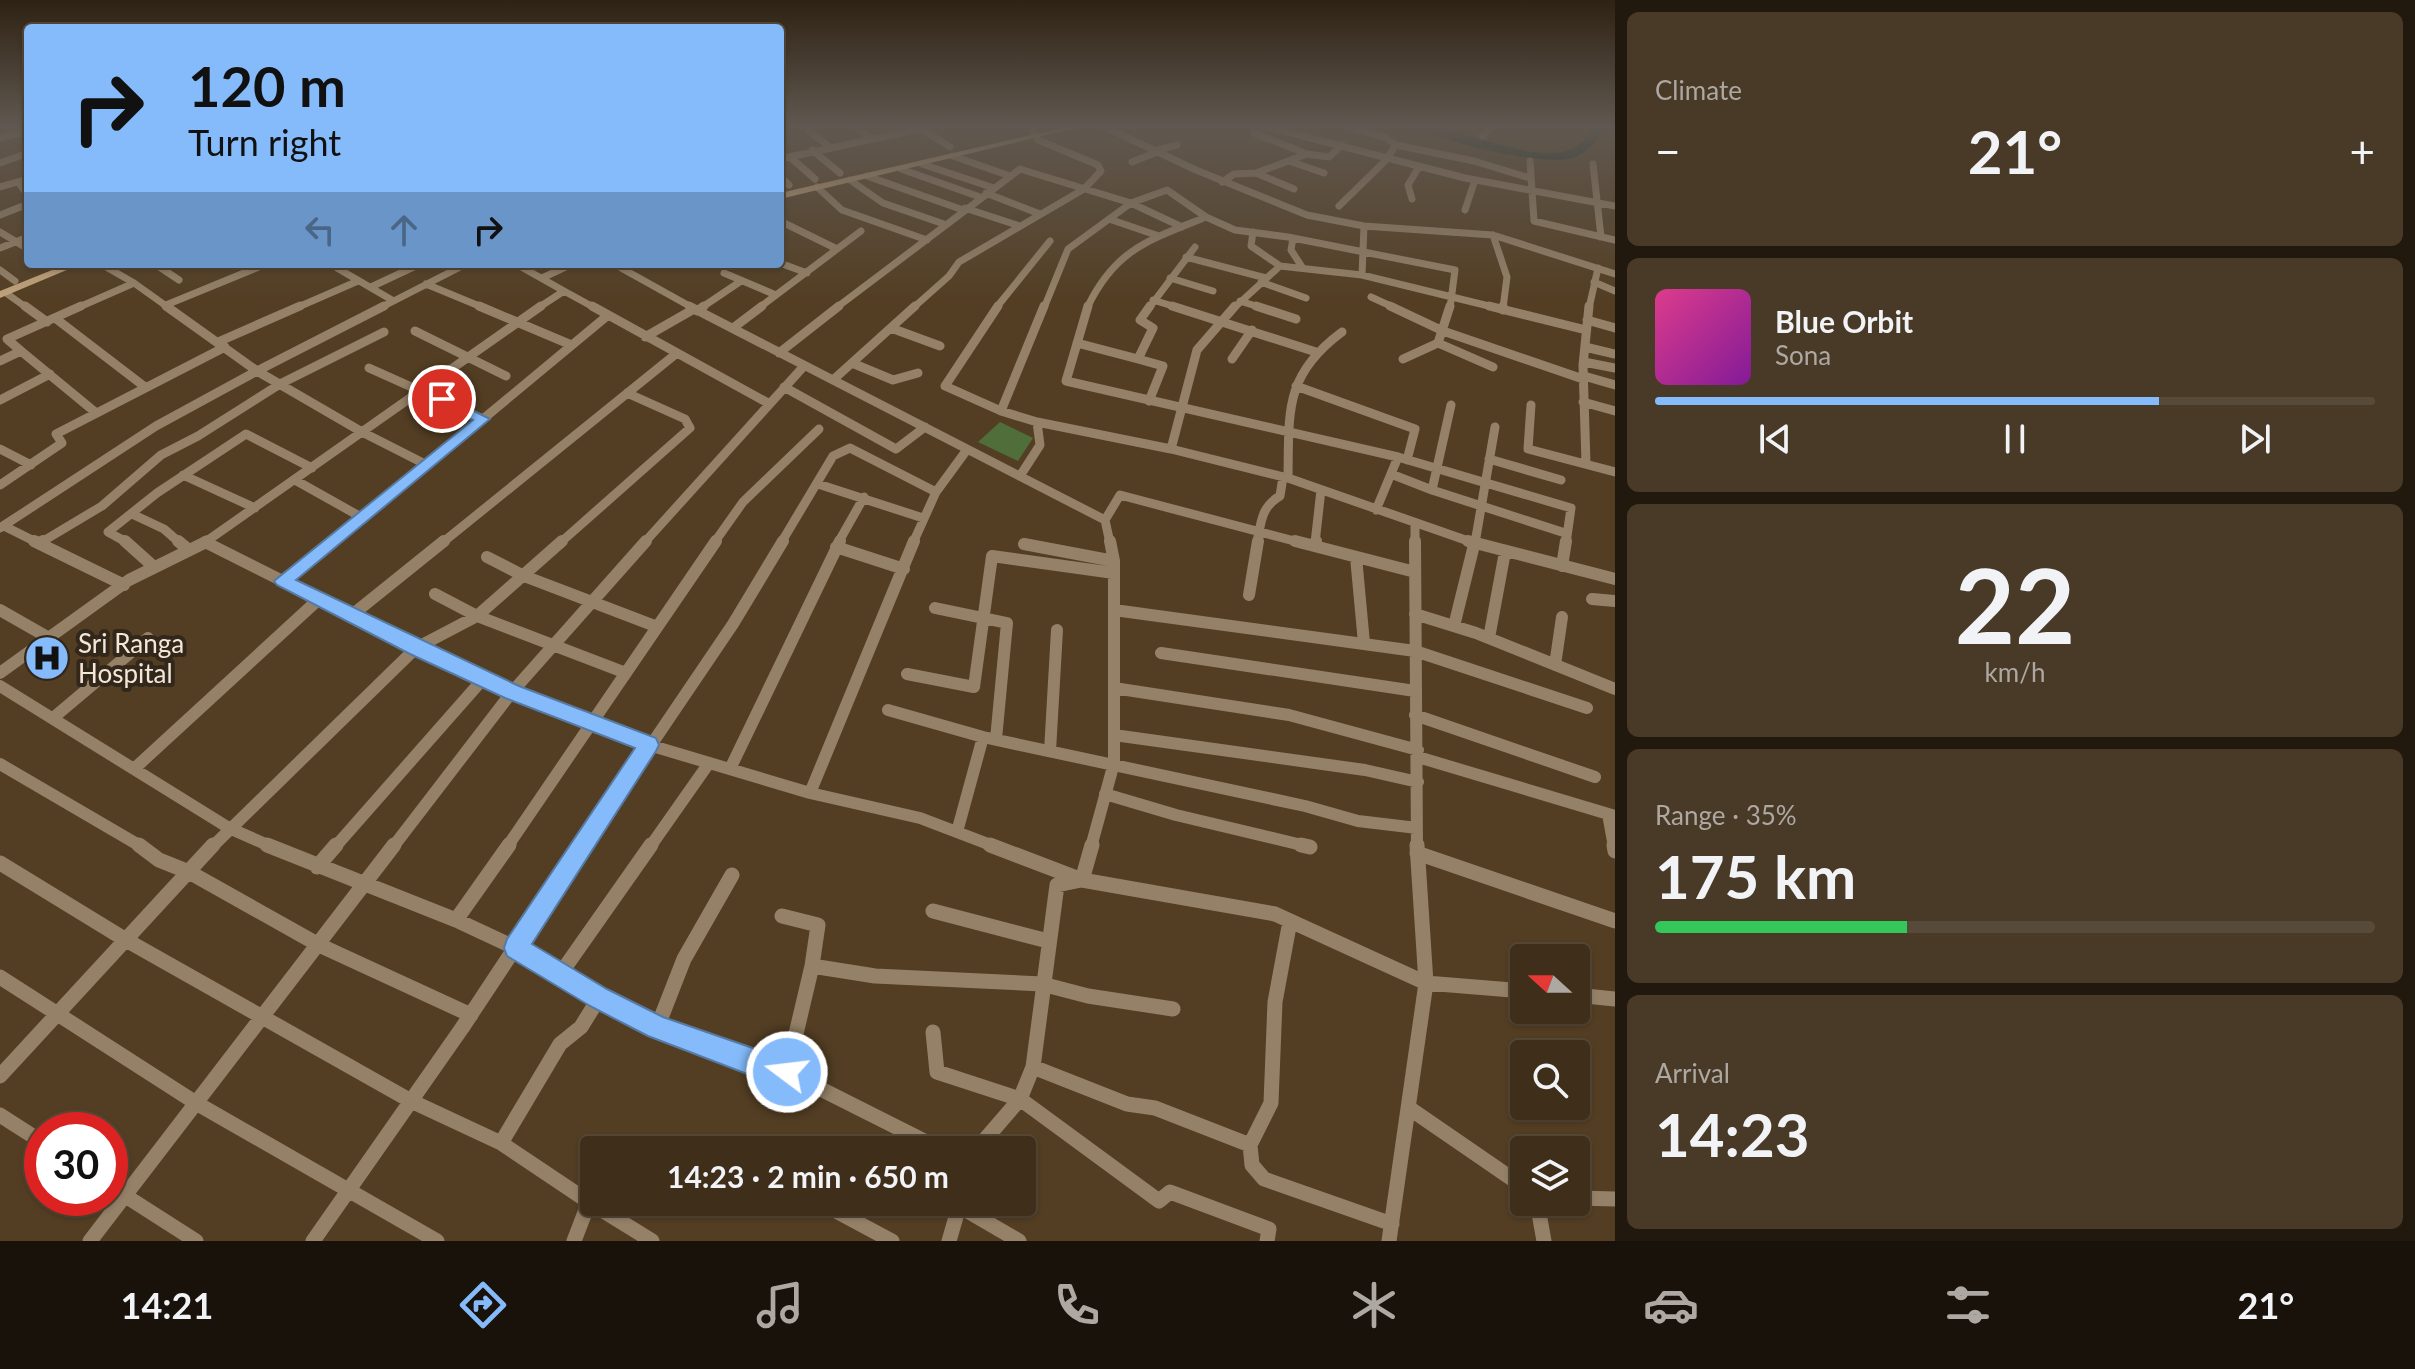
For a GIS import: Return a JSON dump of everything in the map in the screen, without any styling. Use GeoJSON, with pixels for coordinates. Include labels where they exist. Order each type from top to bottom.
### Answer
{"type":"FeatureCollection","features":[{"type":"Feature","properties":{"kind":"main road"},"geometry":{"type":"LineString","coordinates":[[784,195],[811,185]]}},
{"type":"Feature","properties":{"kind":"main road"},"geometry":{"type":"LineString","coordinates":[[2,292],[15,281],[52,268]]}},
{"type":"Feature","properties":{"kind":"main road"},"geometry":{"type":"LineString","coordinates":[[2,292],[54,268]]}},
{"type":"Feature","properties":{"kind":"street"},"geometry":{"type":"LineString","coordinates":[[818,185],[842,210],[927,240]]}},
{"type":"Feature","properties":{"kind":"street"},"geometry":{"type":"LineString","coordinates":[[857,185],[883,203],[944,224]]}},
{"type":"Feature","properties":{"kind":"street"},"geometry":{"type":"LineString","coordinates":[[893,185],[1020,226]]}},
{"type":"Feature","properties":{"kind":"street"},"geometry":{"type":"LineString","coordinates":[[951,185],[1040,214]]}},
{"type":"Feature","properties":{"kind":"street"},"geometry":{"type":"LineString","coordinates":[[985,185],[994,188]]}},
{"type":"Feature","properties":{"kind":"street"},"geometry":{"type":"LineString","coordinates":[[779,353],[998,185]]}},
{"type":"Feature","properties":{"kind":"street"},"geometry":{"type":"LineString","coordinates":[[1071,185],[1131,203],[1182,227]]}},
{"type":"Feature","properties":{"kind":"street"},"geometry":{"type":"LineString","coordinates":[[833,380],[949,276],[959,262],[1088,185]]}},
{"type":"Feature","properties":{"kind":"street"},"geometry":{"type":"LineString","coordinates":[[1230,185],[1307,215],[1364,226],[1493,235],[1615,274]]}},
{"type":"Feature","properties":{"kind":"street"},"geometry":{"type":"LineString","coordinates":[[1284,185],[1294,189]]}},
{"type":"Feature","properties":{"kind":"street"},"geometry":{"type":"LineString","coordinates":[[1339,206],[1357,185]]}},
{"type":"Feature","properties":{"kind":"street"},"geometry":{"type":"LineString","coordinates":[[1408,185],[1412,199]]}},
{"type":"Feature","properties":{"kind":"street"},"geometry":{"type":"LineString","coordinates":[[1465,210],[1473,185]]}},
{"type":"Feature","properties":{"kind":"street"},"geometry":{"type":"LineString","coordinates":[[1500,185],[1615,206]]}},
{"type":"Feature","properties":{"kind":"street"},"geometry":{"type":"LineString","coordinates":[[1531,185],[1534,221],[1615,240]]}},
{"type":"Feature","properties":{"kind":"street"},"geometry":{"type":"LineString","coordinates":[[1595,185],[1601,237]]}},
{"type":"Feature","properties":{"kind":"street"},"geometry":{"type":"LineString","coordinates":[[1001,411],[1068,249],[1131,203],[1167,190],[1206,217],[1235,230],[1293,238],[1455,270],[1453,298],[1438,343],[1403,359]]}},
{"type":"Feature","properties":{"kind":"street"},"geometry":{"type":"LineString","coordinates":[[0,215],[24,206]]}},
{"type":"Feature","properties":{"kind":"street"},"geometry":{"type":"LineString","coordinates":[[1206,217],[1130,250],[1105,276],[1090,305],[1066,381],[1403,459],[1571,508],[1562,566]]}},
{"type":"Feature","properties":{"kind":"street"},"geometry":{"type":"LineString","coordinates":[[1109,219],[1159,236]]}},
{"type":"Feature","properties":{"kind":"street"},"geometry":{"type":"LineString","coordinates":[[784,223],[837,249]]}},
{"type":"Feature","properties":{"kind":"street"},"geometry":{"type":"LineString","coordinates":[[1362,275],[1364,226]]}},
{"type":"Feature","properties":{"kind":"street"},"geometry":{"type":"LineString","coordinates":[[733,328],[861,231]]}},
{"type":"Feature","properties":{"kind":"street"},"geometry":{"type":"LineString","coordinates":[[0,232],[24,247]]}},
{"type":"Feature","properties":{"kind":"street"},"geometry":{"type":"LineString","coordinates":[[1253,232],[1251,246],[1280,266],[1362,275],[1503,310],[1615,328]]}},
{"type":"Feature","properties":{"kind":"street"},"geometry":{"type":"LineString","coordinates":[[1493,235],[1507,277],[1503,310]]}},
{"type":"Feature","properties":{"kind":"street"},"geometry":{"type":"LineString","coordinates":[[1293,238],[1291,250],[1302,267]]}},
{"type":"Feature","properties":{"kind":"street"},"geometry":{"type":"LineString","coordinates":[[0,248],[24,239]]}},
{"type":"Feature","properties":{"kind":"street"},"geometry":{"type":"LineString","coordinates":[[1050,241],[1011,286],[945,386],[1001,411],[1037,422],[1171,449],[1286,477],[1475,543],[1615,579]]}},
{"type":"Feature","properties":{"kind":"street"},"geometry":{"type":"LineString","coordinates":[[1138,359],[1153,328],[1140,320],[1195,247]]}},
{"type":"Feature","properties":{"kind":"street"},"geometry":{"type":"LineString","coordinates":[[1186,257],[1263,280],[1306,298]]}},
{"type":"Feature","properties":{"kind":"street"},"geometry":{"type":"LineString","coordinates":[[784,264],[807,273]]}},
{"type":"Feature","properties":{"kind":"street"},"geometry":{"type":"LineString","coordinates":[[1171,449],[1184,409],[1197,350],[1240,301],[1280,266]]}},
{"type":"Feature","properties":{"kind":"street"},"geometry":{"type":"LineString","coordinates":[[108,268],[166,305],[257,371],[362,432],[427,465]]}},
{"type":"Feature","properties":{"kind":"street"},"geometry":{"type":"LineString","coordinates":[[161,268],[179,280]]}},
{"type":"Feature","properties":{"kind":"street"},"geometry":{"type":"LineString","coordinates":[[166,305],[256,268]]}},
{"type":"Feature","properties":{"kind":"street"},"geometry":{"type":"LineString","coordinates":[[341,268],[392,300]]}},
{"type":"Feature","properties":{"kind":"street"},"geometry":{"type":"LineString","coordinates":[[371,287],[411,268]]}},
{"type":"Feature","properties":{"kind":"street"},"geometry":{"type":"LineString","coordinates":[[2,527],[156,426],[458,268]]}},
{"type":"Feature","properties":{"kind":"street"},"geometry":{"type":"LineString","coordinates":[[523,268],[768,403]]}},
{"type":"Feature","properties":{"kind":"street"},"geometry":{"type":"LineString","coordinates":[[542,278],[563,268]]}},
{"type":"Feature","properties":{"kind":"street"},"geometry":{"type":"LineString","coordinates":[[621,268],[966,451],[1105,520]]}},
{"type":"Feature","properties":{"kind":"street"},"geometry":{"type":"LineString","coordinates":[[1586,464],[1583,402],[1586,325],[1598,268]]}},
{"type":"Feature","properties":{"kind":"street"},"geometry":{"type":"LineString","coordinates":[[0,270],[15,281]]}},
{"type":"Feature","properties":{"kind":"street"},"geometry":{"type":"LineString","coordinates":[[724,273],[776,295]]}},
{"type":"Feature","properties":{"kind":"street"},"geometry":{"type":"LineString","coordinates":[[1170,278],[1213,291]]}},
{"type":"Feature","properties":{"kind":"street"},"geometry":{"type":"LineString","coordinates":[[0,485],[62,443],[56,434],[222,344],[358,281]]}},
{"type":"Feature","properties":{"kind":"street"},"geometry":{"type":"LineString","coordinates":[[645,337],[741,281]]}},
{"type":"Feature","properties":{"kind":"street"},"geometry":{"type":"LineString","coordinates":[[1594,282],[1615,291]]}},
{"type":"Feature","properties":{"kind":"street"},"geometry":{"type":"LineString","coordinates":[[4,341],[134,283]]}},
{"type":"Feature","properties":{"kind":"street"},"geometry":{"type":"LineString","coordinates":[[426,284],[569,344]]}},
{"type":"Feature","properties":{"kind":"street"},"geometry":{"type":"LineString","coordinates":[[0,673],[124,585],[205,542],[515,322],[564,291]]}},
{"type":"Feature","properties":{"kind":"street"},"geometry":{"type":"LineString","coordinates":[[2,292],[51,320],[145,387]]}},
{"type":"Feature","properties":{"kind":"street"},"geometry":{"type":"LineString","coordinates":[[1371,297],[1485,347],[1615,385]]}},
{"type":"Feature","properties":{"kind":"street"},"geometry":{"type":"LineString","coordinates":[[1153,300],[1316,352]]}},
{"type":"Feature","properties":{"kind":"street"},"geometry":{"type":"LineString","coordinates":[[1240,301],[1296,319]]}},
{"type":"Feature","properties":{"kind":"street"},"geometry":{"type":"LineString","coordinates":[[283,581],[607,316]]}},
{"type":"Feature","properties":{"kind":"street"},"geometry":{"type":"LineString","coordinates":[[891,328],[940,346]]}},
{"type":"Feature","properties":{"kind":"street"},"geometry":{"type":"LineString","coordinates":[[1232,359],[1252,330]]}},
{"type":"Feature","properties":{"kind":"street"},"geometry":{"type":"LineString","coordinates":[[415,331],[506,376]]}},
{"type":"Feature","properties":{"kind":"street"},"geometry":{"type":"LineString","coordinates":[[39,543],[102,506],[161,455],[198,436],[280,384],[384,332]]}},
{"type":"Feature","properties":{"kind":"street"},"geometry":{"type":"LineString","coordinates":[[1249,595],[1264,508],[1277,500],[1286,477],[1296,386],[1316,352],[1342,332]]}},
{"type":"Feature","properties":{"kind":"street"},"geometry":{"type":"LineString","coordinates":[[1485,347],[1488,336]]}},
{"type":"Feature","properties":{"kind":"street"},"geometry":{"type":"LineString","coordinates":[[4,341],[21,351],[95,412]]}},
{"type":"Feature","properties":{"kind":"street"},"geometry":{"type":"LineString","coordinates":[[1077,343],[1163,366],[1149,401]]}},
{"type":"Feature","properties":{"kind":"street"},"geometry":{"type":"LineString","coordinates":[[1438,343],[1493,367]]}},
{"type":"Feature","properties":{"kind":"street"},"geometry":{"type":"LineString","coordinates":[[1585,347],[1615,354]]}},
{"type":"Feature","properties":{"kind":"street"},"geometry":{"type":"LineString","coordinates":[[0,361],[21,351]]}},
{"type":"Feature","properties":{"kind":"street"},"geometry":{"type":"LineString","coordinates":[[352,615],[677,353]]}},
{"type":"Feature","properties":{"kind":"street"},"geometry":{"type":"LineString","coordinates":[[1584,362],[1615,368]]}},
{"type":"Feature","properties":{"kind":"street"},"geometry":{"type":"LineString","coordinates":[[852,363],[899,382],[907,381],[918,373]]}},
{"type":"Feature","properties":{"kind":"street"},"geometry":{"type":"LineString","coordinates":[[128,1179],[196,1103],[512,692],[804,366]]}},
{"type":"Feature","properties":{"kind":"street"},"geometry":{"type":"LineString","coordinates":[[369,368],[483,419]]}},
{"type":"Feature","properties":{"kind":"street"},"geometry":{"type":"LineString","coordinates":[[0,400],[50,374]]}},
{"type":"Feature","properties":{"kind":"street"},"geometry":{"type":"LineString","coordinates":[[1296,386],[1415,429],[1376,510]]}},
{"type":"Feature","properties":{"kind":"street"},"geometry":{"type":"LineString","coordinates":[[784,387],[896,449],[925,427]]}},
{"type":"Feature","properties":{"kind":"street"},"geometry":{"type":"LineString","coordinates":[[0,1076],[229,828],[416,648],[477,616],[690,428],[685,419],[627,393]]}},
{"type":"Feature","properties":{"kind":"street"},"geometry":{"type":"LineString","coordinates":[[1583,402],[1615,411]]}},
{"type":"Feature","properties":{"kind":"street"},"geometry":{"type":"LineString","coordinates":[[1432,490],[1451,405]]}},
{"type":"Feature","properties":{"kind":"street"},"geometry":{"type":"LineString","coordinates":[[1531,405],[1528,449],[1615,472]]}},
{"type":"Feature","properties":{"kind":"street"},"geometry":{"type":"LineString","coordinates":[[1020,476],[1040,445],[1037,422]]}},
{"type":"Feature","properties":{"kind":"street"},"geometry":{"type":"LineString","coordinates":[[1454,626],[1475,543],[1495,427]]}},
{"type":"Feature","properties":{"kind":"street"},"geometry":{"type":"LineString","coordinates":[[456,920],[743,502],[819,429]]}},
{"type":"Feature","properties":{"kind":"street"},"geometry":{"type":"LineString","coordinates":[[154,567],[133,545],[108,532],[183,475],[246,434],[312,468]]}},
{"type":"Feature","properties":{"kind":"street"},"geometry":{"type":"LineString","coordinates":[[313,1241],[471,1015],[649,745],[733,624],[833,456],[850,448],[936,492]]}},
{"type":"Feature","properties":{"kind":"street"},"geometry":{"type":"LineString","coordinates":[[0,449],[31,465]]}},
{"type":"Feature","properties":{"kind":"street"},"geometry":{"type":"LineString","coordinates":[[810,793],[923,518],[936,492],[966,451]]}},
{"type":"Feature","properties":{"kind":"street"},"geometry":{"type":"LineString","coordinates":[[1489,459],[1561,480]]}},
{"type":"Feature","properties":{"kind":"street"},"geometry":{"type":"LineString","coordinates":[[1391,474],[1565,533]]}},
{"type":"Feature","properties":{"kind":"street"},"geometry":{"type":"LineString","coordinates":[[183,475],[255,508]]}},
{"type":"Feature","properties":{"kind":"street"},"geometry":{"type":"LineString","coordinates":[[295,480],[361,517]]}},
{"type":"Feature","properties":{"kind":"street"},"geometry":{"type":"LineString","coordinates":[[818,484],[923,518]]}},
{"type":"Feature","properties":{"kind":"street"},"geometry":{"type":"LineString","coordinates":[[1315,546],[1321,490]]}},
{"type":"Feature","properties":{"kind":"street"},"geometry":{"type":"LineString","coordinates":[[1082,880],[1113,765],[1114,567],[1105,520],[1120,495],[1415,572]]}},
{"type":"Feature","properties":{"kind":"street"},"geometry":{"type":"LineString","coordinates":[[730,769],[836,547],[864,497]]}},
{"type":"Feature","properties":{"kind":"street"},"geometry":{"type":"LineString","coordinates":[[132,514],[164,529],[189,550]]}},
{"type":"Feature","properties":{"kind":"street"},"geometry":{"type":"LineString","coordinates":[[1290,921],[1275,1002],[1271,1103],[1250,1145],[1252,1167],[1264,1179],[1390,1233],[1426,983],[1417,853],[1415,523]]}},
{"type":"Feature","properties":{"kind":"street"},"geometry":{"type":"LineString","coordinates":[[2,527],[124,585]]}},
{"type":"Feature","properties":{"kind":"street"},"geometry":{"type":"LineString","coordinates":[[205,542],[483,679],[649,745],[810,793],[920,818],[1082,880],[1275,914],[1426,983],[1510,990]]}},
{"type":"Feature","properties":{"kind":"street"},"geometry":{"type":"LineString","coordinates":[[1024,544],[1114,567]]}},
{"type":"Feature","properties":{"kind":"street"},"geometry":{"type":"LineString","coordinates":[[836,547],[904,569]]}},
{"type":"Feature","properties":{"kind":"street"},"geometry":{"type":"LineString","coordinates":[[1489,638],[1505,552]]}},
{"type":"Feature","properties":{"kind":"street"},"geometry":{"type":"LineString","coordinates":[[907,674],[974,687],[992,556],[1114,567]]}},
{"type":"Feature","properties":{"kind":"street"},"geometry":{"type":"LineString","coordinates":[[487,557],[524,576],[655,626]]}},
{"type":"Feature","properties":{"kind":"street"},"geometry":{"type":"LineString","coordinates":[[1356,557],[1364,643]]}},
{"type":"Feature","properties":{"kind":"street"},"geometry":{"type":"LineString","coordinates":[[435,594],[477,616],[626,673]]}},
{"type":"Feature","properties":{"kind":"street"},"geometry":{"type":"LineString","coordinates":[[135,768],[319,599]]}},
{"type":"Feature","properties":{"kind":"street"},"geometry":{"type":"LineString","coordinates":[[1592,599],[1615,601]]}},
{"type":"Feature","properties":{"kind":"street"},"geometry":{"type":"LineString","coordinates":[[935,608],[1007,623],[990,738],[957,832]]}},
{"type":"Feature","properties":{"kind":"street"},"geometry":{"type":"LineString","coordinates":[[0,610],[49,638]]}},
{"type":"Feature","properties":{"kind":"street"},"geometry":{"type":"LineString","coordinates":[[1114,610],[1415,651],[1587,708]]}},
{"type":"Feature","properties":{"kind":"street"},"geometry":{"type":"LineString","coordinates":[[1415,614],[1489,638],[1615,689]]}},
{"type":"Feature","properties":{"kind":"street"},"geometry":{"type":"LineString","coordinates":[[1555,665],[1562,617]]}},
{"type":"Feature","properties":{"kind":"street"},"geometry":{"type":"LineString","coordinates":[[1050,751],[1057,630]]}},
{"type":"Feature","properties":{"kind":"street"},"geometry":{"type":"LineString","coordinates":[[53,718],[148,638]]}},
{"type":"Feature","properties":{"kind":"street"},"geometry":{"type":"LineString","coordinates":[[1161,653],[1415,691]]}},
{"type":"Feature","properties":{"kind":"street"},"geometry":{"type":"LineString","coordinates":[[317,867],[483,679]]}},
{"type":"Feature","properties":{"kind":"street"},"geometry":{"type":"LineString","coordinates":[[0,686],[229,828],[317,867],[456,920],[516,948],[599,998],[657,1028],[755,1064],[787,1072],[914,1136]]}},
{"type":"Feature","properties":{"kind":"street"},"geometry":{"type":"LineString","coordinates":[[1114,688],[1289,715],[1611,815],[1615,851]]}},
{"type":"Feature","properties":{"kind":"street"},"geometry":{"type":"LineString","coordinates":[[888,710],[990,738],[1305,806],[1358,821],[1417,828]]}},
{"type":"Feature","properties":{"kind":"street"},"geometry":{"type":"LineString","coordinates":[[1415,715],[1595,777]]}},
{"type":"Feature","properties":{"kind":"street"},"geometry":{"type":"LineString","coordinates":[[1114,735],[1365,770],[1418,782]]}},
{"type":"Feature","properties":{"kind":"street"},"geometry":{"type":"LineString","coordinates":[[561,973],[709,763]]}},
{"type":"Feature","properties":{"kind":"street"},"geometry":{"type":"LineString","coordinates":[[0,764],[129,837],[159,860],[189,872],[319,945],[471,1015]]}},
{"type":"Feature","properties":{"kind":"street"},"geometry":{"type":"LineString","coordinates":[[1105,794],[1176,815],[1310,847]]}},
{"type":"Feature","properties":{"kind":"street"},"geometry":{"type":"LineString","coordinates":[[1417,853],[1615,921]]}},
{"type":"Feature","properties":{"kind":"street"},"geometry":{"type":"LineString","coordinates":[[0,863],[126,940],[411,1101],[501,1143],[580,1196]]}},
{"type":"Feature","properties":{"kind":"street"},"geometry":{"type":"LineString","coordinates":[[657,1028],[684,959],[732,875]]}},
{"type":"Feature","properties":{"kind":"street"},"geometry":{"type":"LineString","coordinates":[[988,1136],[1020,1099],[1033,1067],[1057,885],[1082,880]]}},
{"type":"Feature","properties":{"kind":"street"},"geometry":{"type":"LineString","coordinates":[[933,911],[1048,941]]}},
{"type":"Feature","properties":{"kind":"street"},"geometry":{"type":"LineString","coordinates":[[782,916],[818,925],[812,966],[787,1072]]}},
{"type":"Feature","properties":{"kind":"street"},"geometry":{"type":"LineString","coordinates":[[812,966],[875,976],[1042,984],[1088,996],[1173,1009]]}},
{"type":"Feature","properties":{"kind":"street"},"geometry":{"type":"LineString","coordinates":[[0,977],[196,1103],[437,1241]]}},
{"type":"Feature","properties":{"kind":"street"},"geometry":{"type":"LineString","coordinates":[[1590,996],[1615,999]]}},
{"type":"Feature","properties":{"kind":"street"},"geometry":{"type":"LineString","coordinates":[[501,1143],[560,1044],[581,1027],[599,998]]}},
{"type":"Feature","properties":{"kind":"street"},"geometry":{"type":"LineString","coordinates":[[933,1032],[937,1072],[1020,1099],[1159,1201],[1170,1192],[1269,1229],[1267,1241]]}},
{"type":"Feature","properties":{"kind":"street"},"geometry":{"type":"LineString","coordinates":[[1033,1067],[1127,1104],[1155,1108],[1250,1145]]}},
{"type":"Feature","properties":{"kind":"street"},"geometry":{"type":"LineString","coordinates":[[1409,1108],[1510,1177]]}},
{"type":"Feature","properties":{"kind":"street"},"geometry":{"type":"LineString","coordinates":[[0,1115],[24,1130]]}},
{"type":"Feature","properties":{"kind":"street"},"geometry":{"type":"LineString","coordinates":[[128,1198],[196,1241]]}},
{"type":"Feature","properties":{"kind":"street"},"geometry":{"type":"LineString","coordinates":[[1590,1198],[1615,1199]]}},
{"type":"Feature","properties":{"kind":"street"},"geometry":{"type":"LineString","coordinates":[[90,1241],[104,1216]]}},
{"type":"Feature","properties":{"kind":"street"},"geometry":{"type":"LineString","coordinates":[[574,1241],[584,1216]]}},
{"type":"Feature","properties":{"kind":"street"},"geometry":{"type":"LineString","coordinates":[[612,1216],[652,1241]]}},
{"type":"Feature","properties":{"kind":"street"},"geometry":{"type":"LineString","coordinates":[[845,1216],[892,1241]]}},
{"type":"Feature","properties":{"kind":"street"},"geometry":{"type":"LineString","coordinates":[[949,1241],[956,1216]]}},
{"type":"Feature","properties":{"kind":"street"},"geometry":{"type":"LineString","coordinates":[[979,1216],[1019,1241]]}},
{"type":"Feature","properties":{"kind":"street"},"geometry":{"type":"LineString","coordinates":[[1540,1216],[1544,1241]]}},
{"type":"Feature","properties":{"kind":"green space"},"geometry":{"type":"Polygon","coordinates":[[[1000,422],[1033,438],[1018,461],[978,442],[1000,422]]]}},
{"type":"Feature","properties":{"kind":"place","name":"Sri Ranga Hospital"},"geometry":{"type":"Point","coordinates":[47,658]}},
{"type":"Feature","properties":{"kind":"route"},"geometry":{"type":"LineString","coordinates":[[442,399],[483,419],[283,581],[512,692],[649,745],[516,948],[599,998],[657,1028],[755,1064],[787,1072]]}}]}
